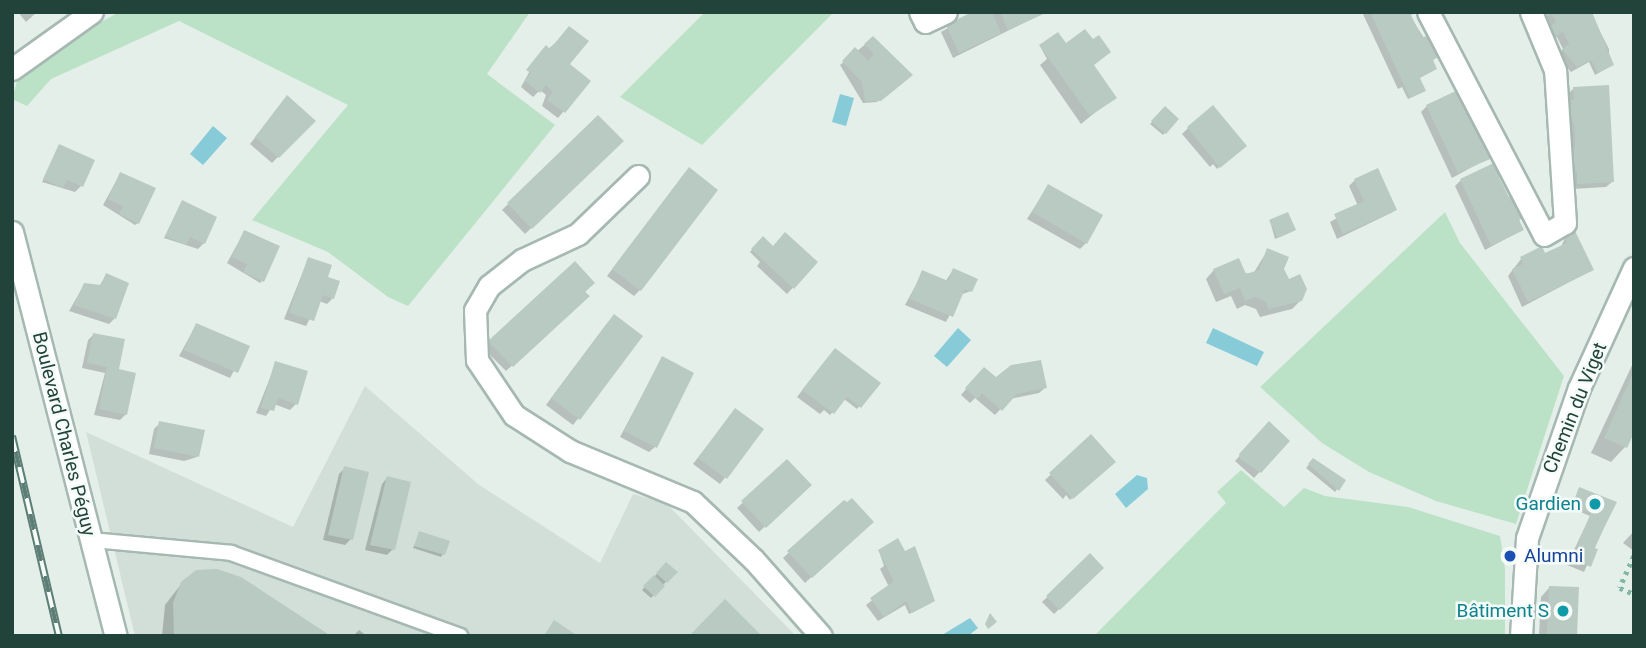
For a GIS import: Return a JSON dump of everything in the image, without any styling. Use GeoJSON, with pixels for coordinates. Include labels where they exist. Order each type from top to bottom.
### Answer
{"type":"FeatureCollection","features":[{"type":"Feature","properties":{"kind":"street"},"geometry":{"type":"LineString","coordinates":[[12,69],[92,12]]}},
{"type":"Feature","properties":{"kind":"street"},"geometry":{"type":"LineString","coordinates":[[920,12],[925,22],[946,12]]}},
{"type":"Feature","properties":{"kind":"street"},"geometry":{"type":"LineString","coordinates":[[1429,12],[1544,235],[1565,223],[1555,70],[1531,12]]}},
{"type":"Feature","properties":{"kind":"street"},"geometry":{"type":"LineString","coordinates":[[638,176],[578,234],[522,260],[489,286],[475,310],[477,360],[514,415],[570,451],[693,502],[754,560],[821,636]]}},
{"type":"Feature","properties":{"kind":"street","name":"Boulevard Charles Péguy"},"geometry":{"type":"LineString","coordinates":[[12,232],[116,636]]}},
{"type":"Feature","properties":{"kind":"street","name":"Chemin du Viget"},"geometry":{"type":"LineString","coordinates":[[1521,636],[1527,538],[1579,388],[1634,268]]}},
{"type":"Feature","properties":{"kind":"lane"},"geometry":{"type":"LineString","coordinates":[[92,540],[231,552],[460,636]]}},
{"type":"Feature","properties":{"kind":"path"},"geometry":{"type":"LineString","coordinates":[[1634,556],[1620,588],[1634,594]]}},
{"type":"Feature","properties":{"kind":"shaded area"},"geometry":{"type":"Polygon","coordinates":[[[365,386],[478,484],[600,563],[633,494],[666,503],[796,636],[135,636],[86,432],[293,527],[365,386]]]}},
{"type":"Feature","properties":{"kind":"green space"},"geometry":{"type":"Polygon","coordinates":[[[119,12],[530,12],[487,74],[555,125],[408,306],[388,297],[328,252],[252,220],[348,105],[179,21],[51,79],[27,106],[12,99],[18,78],[66,42],[119,12]]]}},
{"type":"Feature","properties":{"kind":"green space"},"geometry":{"type":"Polygon","coordinates":[[[705,12],[834,12],[702,145],[620,97],[705,12]]]}},
{"type":"Feature","properties":{"kind":"green space"},"geometry":{"type":"Polygon","coordinates":[[[1445,212],[1460,243],[1564,376],[1516,524],[1436,501],[1369,472],[1322,443],[1260,387],[1445,212]]]}},
{"type":"Feature","properties":{"kind":"green space"},"geometry":{"type":"Polygon","coordinates":[[[1241,470],[1284,507],[1304,488],[1325,496],[1408,507],[1500,536],[1505,569],[1505,636],[1094,636],[1226,503],[1217,492],[1241,470]]]}},
{"type":"Feature","properties":{"kind":"water"},"geometry":{"type":"Polygon","coordinates":[[[840,94],[854,98],[846,126],[832,122],[840,94]]]}},
{"type":"Feature","properties":{"kind":"water"},"geometry":{"type":"Polygon","coordinates":[[[213,126],[227,138],[203,165],[190,154],[213,126]]]}},
{"type":"Feature","properties":{"kind":"water"},"geometry":{"type":"Polygon","coordinates":[[[958,328],[971,340],[947,367],[934,356],[958,328]]]}},
{"type":"Feature","properties":{"kind":"water"},"geometry":{"type":"Polygon","coordinates":[[[1213,328],[1264,352],[1257,366],[1206,343],[1213,328]]]}},
{"type":"Feature","properties":{"kind":"water"},"geometry":{"type":"Polygon","coordinates":[[[1137,475],[1147,478],[1148,489],[1126,508],[1115,494],[1137,475]]]}},
{"type":"Feature","properties":{"kind":"water"},"geometry":{"type":"Polygon","coordinates":[[[970,618],[978,628],[968,636],[942,635],[970,618]]]}},
{"type":"Feature","properties":{"kind":"building"},"geometry":{"type":"Polygon","coordinates":[[[972,12],[992,12],[1001,33],[959,53],[946,25],[972,12]]]}},
{"type":"Feature","properties":{"kind":"building"},"geometry":{"type":"Polygon","coordinates":[[[1000,12],[1048,12],[1008,30],[1000,12]]]}},
{"type":"Feature","properties":{"kind":"building"},"geometry":{"type":"Polygon","coordinates":[[[1370,12],[1416,12],[1411,15],[1422,38],[1428,35],[1438,57],[1433,60],[1437,69],[1420,78],[1426,91],[1410,98],[1370,12]]]}},
{"type":"Feature","properties":{"kind":"building"},"geometry":{"type":"Polygon","coordinates":[[[1543,12],[1592,12],[1614,65],[1598,73],[1591,60],[1577,67],[1562,49],[1569,44],[1563,32],[1555,36],[1550,26],[1556,22],[1552,14],[1546,17],[1543,12]]]}},
{"type":"Feature","properties":{"kind":"building"},"geometry":{"type":"Polygon","coordinates":[[[569,26],[589,41],[570,64],[591,81],[565,113],[547,100],[553,92],[546,85],[540,93],[525,81],[531,73],[526,70],[541,51],[546,45],[550,49],[569,26]]]}},
{"type":"Feature","properties":{"kind":"building"},"geometry":{"type":"Polygon","coordinates":[[[1085,29],[1093,39],[1099,35],[1111,52],[1094,65],[1117,98],[1090,116],[1039,45],[1058,32],[1066,43],[1085,29]]]}},
{"type":"Feature","properties":{"kind":"building"},"geometry":{"type":"Polygon","coordinates":[[[873,36],[913,75],[881,101],[865,101],[862,82],[842,61],[855,47],[868,61],[874,54],[864,44],[873,36]]]}},
{"type":"Feature","properties":{"kind":"building"},"geometry":{"type":"Polygon","coordinates":[[[1609,85],[1614,182],[1577,184],[1577,171],[1570,172],[1569,148],[1575,148],[1575,136],[1574,123],[1567,124],[1566,100],[1574,100],[1573,87],[1609,85]]]}},
{"type":"Feature","properties":{"kind":"building"},"geometry":{"type":"Polygon","coordinates":[[[1460,89],[1485,145],[1490,142],[1497,156],[1458,173],[1426,105],[1460,89]]]}},
{"type":"Feature","properties":{"kind":"building"},"geometry":{"type":"Polygon","coordinates":[[[287,95],[316,121],[279,158],[255,137],[287,95]]]}},
{"type":"Feature","properties":{"kind":"building"},"geometry":{"type":"Polygon","coordinates":[[[1213,105],[1247,146],[1220,168],[1187,127],[1213,105]]]}},
{"type":"Feature","properties":{"kind":"building"},"geometry":{"type":"Polygon","coordinates":[[[1165,106],[1179,119],[1166,134],[1151,121],[1165,106]]]}},
{"type":"Feature","properties":{"kind":"building"},"geometry":{"type":"Polygon","coordinates":[[[598,115],[624,141],[532,229],[507,203],[598,115]]]}},
{"type":"Feature","properties":{"kind":"building"},"geometry":{"type":"Polygon","coordinates":[[[59,144],[95,160],[83,187],[67,180],[63,188],[43,179],[59,144]]]}},
{"type":"Feature","properties":{"kind":"building"},"geometry":{"type":"Polygon","coordinates":[[[1498,161],[1504,175],[1499,177],[1509,197],[1514,195],[1524,217],[1519,220],[1524,230],[1491,246],[1460,179],[1498,161]]]}},
{"type":"Feature","properties":{"kind":"building"},"geometry":{"type":"Polygon","coordinates":[[[689,167],[718,190],[641,291],[612,269],[689,167]]]}},
{"type":"Feature","properties":{"kind":"building"},"geometry":{"type":"Polygon","coordinates":[[[1378,168],[1397,210],[1343,234],[1334,214],[1364,201],[1354,179],[1378,168]]]}},
{"type":"Feature","properties":{"kind":"building"},"geometry":{"type":"Polygon","coordinates":[[[120,172],[156,188],[139,224],[119,214],[123,206],[108,199],[120,172]]]}},
{"type":"Feature","properties":{"kind":"building"},"geometry":{"type":"Polygon","coordinates":[[[1048,184],[1103,215],[1087,244],[1032,212],[1048,184]]]}},
{"type":"Feature","properties":{"kind":"building"},"geometry":{"type":"Polygon","coordinates":[[[182,200],[217,217],[205,244],[190,237],[186,245],[165,236],[182,200]]]}},
{"type":"Feature","properties":{"kind":"building"},"geometry":{"type":"Polygon","coordinates":[[[1288,212],[1296,230],[1278,238],[1269,220],[1288,212]]]}},
{"type":"Feature","properties":{"kind":"building"},"geometry":{"type":"Polygon","coordinates":[[[244,230],[280,246],[264,282],[243,272],[247,264],[232,257],[244,230]]]}},
{"type":"Feature","properties":{"kind":"building"},"geometry":{"type":"Polygon","coordinates":[[[1575,231],[1594,270],[1528,302],[1512,269],[1523,264],[1520,257],[1542,246],[1545,253],[1567,243],[1564,236],[1575,231]]]}},
{"type":"Feature","properties":{"kind":"building"},"geometry":{"type":"Polygon","coordinates":[[[785,232],[818,262],[794,289],[751,249],[763,236],[773,246],[785,232]]]}},
{"type":"Feature","properties":{"kind":"building"},"geometry":{"type":"Polygon","coordinates":[[[1267,248],[1289,257],[1284,269],[1289,279],[1300,274],[1307,289],[1302,301],[1269,309],[1265,301],[1255,297],[1245,301],[1240,288],[1224,294],[1213,269],[1239,258],[1246,274],[1259,270],[1267,248]]]}},
{"type":"Feature","properties":{"kind":"building"},"geometry":{"type":"Polygon","coordinates":[[[308,257],[332,265],[328,277],[340,281],[334,299],[323,295],[314,321],[289,313],[308,257]]]}},
{"type":"Feature","properties":{"kind":"building"},"geometry":{"type":"Polygon","coordinates":[[[575,261],[595,283],[585,292],[590,296],[513,367],[488,341],[575,261]]]}},
{"type":"Feature","properties":{"kind":"building"},"geometry":{"type":"Polygon","coordinates":[[[953,268],[978,279],[972,292],[965,289],[953,317],[910,299],[922,270],[948,281],[953,268]]]}},
{"type":"Feature","properties":{"kind":"building"},"geometry":{"type":"Polygon","coordinates":[[[106,273],[129,283],[116,319],[74,305],[84,283],[101,285],[106,273]]]}},
{"type":"Feature","properties":{"kind":"building"},"geometry":{"type":"Polygon","coordinates":[[[614,314],[643,336],[580,420],[551,398],[614,314]]]}},
{"type":"Feature","properties":{"kind":"building"},"geometry":{"type":"Polygon","coordinates":[[[196,323],[250,346],[238,373],[184,350],[196,323]]]}},
{"type":"Feature","properties":{"kind":"building"},"geometry":{"type":"Polygon","coordinates":[[[93,333],[125,339],[119,369],[136,373],[127,415],[99,409],[107,367],[87,363],[93,333]]]}},
{"type":"Feature","properties":{"kind":"building"},"geometry":{"type":"Polygon","coordinates":[[[835,348],[881,383],[861,408],[847,397],[834,414],[802,390],[835,348]]]}},
{"type":"Feature","properties":{"kind":"building"},"geometry":{"type":"Polygon","coordinates":[[[662,356],[694,373],[657,448],[624,431],[662,356]]]}},
{"type":"Feature","properties":{"kind":"building"},"geometry":{"type":"Polygon","coordinates":[[[1041,360],[1047,388],[1017,394],[1002,411],[982,393],[977,399],[965,388],[984,367],[996,377],[1011,365],[1041,360]]]}},
{"type":"Feature","properties":{"kind":"building"},"geometry":{"type":"Polygon","coordinates":[[[275,361],[308,371],[298,405],[278,398],[274,411],[261,408],[275,361]]]}},
{"type":"Feature","properties":{"kind":"building"},"geometry":{"type":"Polygon","coordinates":[[[1634,371],[1634,433],[1627,448],[1604,438],[1634,371]]]}},
{"type":"Feature","properties":{"kind":"building"},"geometry":{"type":"Polygon","coordinates":[[[735,408],[764,429],[727,479],[698,458],[735,408]]]}},
{"type":"Feature","properties":{"kind":"building"},"geometry":{"type":"Polygon","coordinates":[[[159,421],[205,430],[199,457],[154,448],[159,421]]]}},
{"type":"Feature","properties":{"kind":"building"},"geometry":{"type":"Polygon","coordinates":[[[1269,421],[1290,441],[1261,473],[1240,459],[1239,454],[1269,421]]]}},
{"type":"Feature","properties":{"kind":"building"},"geometry":{"type":"Polygon","coordinates":[[[1091,434],[1116,462],[1073,499],[1049,473],[1091,434]]]}},
{"type":"Feature","properties":{"kind":"building"},"geometry":{"type":"Polygon","coordinates":[[[1313,458],[1346,480],[1339,491],[1308,464],[1313,458]]]}},
{"type":"Feature","properties":{"kind":"building"},"geometry":{"type":"Polygon","coordinates":[[[787,459],[812,485],[766,528],[741,501],[787,459]]]}},
{"type":"Feature","properties":{"kind":"building"},"geometry":{"type":"Polygon","coordinates":[[[344,466],[369,472],[353,540],[328,535],[344,466]]]}},
{"type":"Feature","properties":{"kind":"building"},"geometry":{"type":"Polygon","coordinates":[[[387,476],[411,482],[395,550],[370,545],[387,476]]]}},
{"type":"Feature","properties":{"kind":"building"},"geometry":{"type":"Polygon","coordinates":[[[1579,487],[1617,502],[1594,548],[1598,549],[1591,567],[1572,559],[1591,513],[1572,506],[1579,487]]]}},
{"type":"Feature","properties":{"kind":"building"},"geometry":{"type":"Polygon","coordinates":[[[852,498],[874,522],[812,578],[787,551],[844,500],[847,502],[852,498]]]}},
{"type":"Feature","properties":{"kind":"building"},"geometry":{"type":"Polygon","coordinates":[[[419,531],[450,541],[445,555],[414,546],[419,531]]]}},
{"type":"Feature","properties":{"kind":"building"},"geometry":{"type":"Polygon","coordinates":[[[898,538],[905,551],[915,546],[935,601],[912,613],[906,601],[884,617],[870,598],[894,581],[878,550],[898,538]]]}},
{"type":"Feature","properties":{"kind":"building"},"geometry":{"type":"Polygon","coordinates":[[[1090,553],[1104,568],[1060,610],[1046,596],[1090,553]]]}},
{"type":"Feature","properties":{"kind":"building"},"geometry":{"type":"Polygon","coordinates":[[[666,562],[678,572],[667,583],[656,573],[666,562]]]}},
{"type":"Feature","properties":{"kind":"building"},"geometry":{"type":"Polygon","coordinates":[[[217,569],[241,577],[331,636],[174,636],[173,603],[181,582],[196,570],[217,569]]]}},
{"type":"Feature","properties":{"kind":"building"},"geometry":{"type":"Polygon","coordinates":[[[654,575],[665,586],[655,597],[643,586],[654,575]]]}},
{"type":"Feature","properties":{"kind":"building","name":"Bâtiment S"},"geometry":{"type":"Polygon","coordinates":[[[1549,586],[1579,587],[1577,636],[1547,636],[1549,586]]]}},
{"type":"Feature","properties":{"kind":"building"},"geometry":{"type":"Polygon","coordinates":[[[725,599],[762,636],[689,636],[725,599]]]}},
{"type":"Feature","properties":{"kind":"building"},"geometry":{"type":"Polygon","coordinates":[[[990,613],[997,622],[988,629],[985,624],[990,613]]]}},
{"type":"Feature","properties":{"kind":"building"},"geometry":{"type":"Polygon","coordinates":[[[554,620],[578,636],[545,634],[554,620]]]}},
{"type":"Feature","properties":{"kind":"railway"},"geometry":{"type":"LineString","coordinates":[[12,436],[59,636]]}},
{"type":"Feature","properties":{"kind":"place","name":"Gardien"},"geometry":{"type":"Point","coordinates":[1595,504]}},
{"type":"Feature","properties":{"kind":"place","name":"Alumni"},"geometry":{"type":"Point","coordinates":[1510,556]}},
{"type":"Feature","properties":{"kind":"place","name":"Bâtiment S"},"geometry":{"type":"Point","coordinates":[1563,611]}}]}
